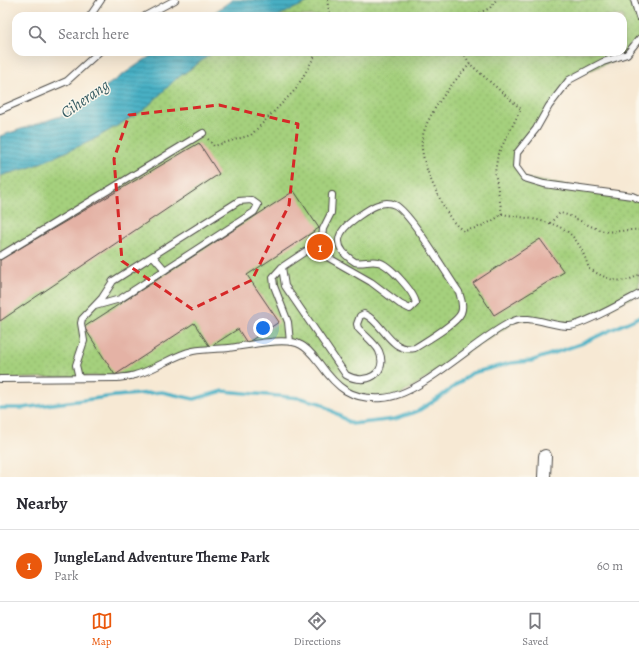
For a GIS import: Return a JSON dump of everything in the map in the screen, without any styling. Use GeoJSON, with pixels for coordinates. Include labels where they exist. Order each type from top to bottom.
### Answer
{"type":"FeatureCollection","features":[{"type":"Feature","properties":{"kind":"street"},"geometry":{"type":"LineString","coordinates":[[544,477],[545,456]]}},
{"type":"Feature","properties":{"kind":"lane"},"geometry":{"type":"LineString","coordinates":[[93,12],[101,0]]}},
{"type":"Feature","properties":{"kind":"lane"},"geometry":{"type":"LineString","coordinates":[[152,12],[175,0]]}},
{"type":"Feature","properties":{"kind":"lane"},"geometry":{"type":"LineString","coordinates":[[634,0],[639,17]]}},
{"type":"Feature","properties":{"kind":"lane"},"geometry":{"type":"LineString","coordinates":[[627,54],[639,39]]}},
{"type":"Feature","properties":{"kind":"lane"},"geometry":{"type":"LineString","coordinates":[[0,110],[68,81],[93,56]]}},
{"type":"Feature","properties":{"kind":"lane"},"geometry":{"type":"LineString","coordinates":[[621,56],[603,62],[569,80],[549,106],[536,129],[517,153],[516,167],[524,178],[544,184],[632,196],[639,199]]}},
{"type":"Feature","properties":{"kind":"lane"},"geometry":{"type":"LineString","coordinates":[[0,256],[203,133]]}},
{"type":"Feature","properties":{"kind":"lane"},"geometry":{"type":"LineString","coordinates":[[290,342],[288,322],[273,281],[273,277],[282,268],[322,238],[323,229],[330,218],[332,195]]}},
{"type":"Feature","properties":{"kind":"lane"},"geometry":{"type":"LineString","coordinates":[[79,378],[76,365],[84,341],[81,323],[82,319],[95,306],[113,281],[239,201],[251,200],[258,205],[254,212],[120,299],[95,306]]}},
{"type":"Feature","properties":{"kind":"lane"},"geometry":{"type":"LineString","coordinates":[[282,268],[285,286],[346,375],[355,379],[361,380],[371,378],[377,374],[380,362],[379,351],[358,328],[357,324],[360,316],[364,314],[371,317],[397,345],[410,349],[415,348],[450,324],[461,314],[462,304],[459,292],[413,225],[396,205],[386,203],[370,208],[343,228],[339,236],[339,242],[343,252],[355,262],[375,261],[385,265],[414,295],[416,303],[410,309],[400,304],[372,282],[322,254],[306,251]]}},
{"type":"Feature","properties":{"kind":"lane"},"geometry":{"type":"LineString","coordinates":[[153,256],[165,270]]}},
{"type":"Feature","properties":{"kind":"lane"},"geometry":{"type":"LineString","coordinates":[[0,379],[117,378],[135,375],[193,351],[261,342],[290,342],[301,344],[315,357],[332,381],[350,394],[366,398],[383,398],[400,395],[435,374],[480,341],[512,322],[524,319],[556,325],[572,326],[607,311],[639,294]]}},
{"type":"Feature","properties":{"kind":"path"},"geometry":{"type":"LineString","coordinates":[[327,0],[329,12]]}},
{"type":"Feature","properties":{"kind":"path"},"geometry":{"type":"LineString","coordinates":[[481,12],[490,8],[496,0]]}},
{"type":"Feature","properties":{"kind":"path"},"geometry":{"type":"LineString","coordinates":[[203,133],[214,146],[251,135],[296,89],[315,56]]}},
{"type":"Feature","properties":{"kind":"path"},"geometry":{"type":"LineString","coordinates":[[465,56],[470,64],[521,109],[498,154],[496,172],[502,214]]}},
{"type":"Feature","properties":{"kind":"path"},"geometry":{"type":"LineString","coordinates":[[470,64],[451,85],[426,123],[421,148],[430,180],[455,226],[464,232],[479,228],[495,220],[502,214]]}},
{"type":"Feature","properties":{"kind":"path"},"geometry":{"type":"LineString","coordinates":[[502,214],[550,223],[572,235],[582,250],[589,269],[611,280],[625,281],[639,274]]}},
{"type":"Feature","properties":{"kind":"path"},"geometry":{"type":"LineString","coordinates":[[550,223],[560,214],[568,215],[590,227],[606,232],[630,229],[639,230]]}},
{"type":"Feature","properties":{"kind":"highlighted area"},"geometry":{"type":"Polygon","coordinates":[[[219,105],[298,124],[289,205],[252,280],[192,309],[122,261],[114,159],[129,115],[219,105]]]}},
{"type":"Feature","properties":{"kind":"green space"},"geometry":{"type":"Polygon","coordinates":[[[308,0],[634,0],[639,17],[639,39],[627,54],[627,12],[283,12],[308,0]]]}},
{"type":"Feature","properties":{"kind":"green space"},"geometry":{"type":"Polygon","coordinates":[[[208,56],[623,56],[569,80],[517,153],[516,167],[524,178],[639,199],[639,294],[572,326],[519,319],[400,395],[383,398],[350,394],[301,345],[290,342],[193,351],[135,375],[0,379],[0,176],[31,167],[91,141],[144,110],[176,79],[208,56]]]}},
{"type":"Feature","properties":{"kind":"water"},"geometry":{"type":"Polygon","coordinates":[[[232,0],[313,0],[287,12],[215,12],[232,0]]]}},
{"type":"Feature","properties":{"kind":"water"},"geometry":{"type":"Polygon","coordinates":[[[150,56],[208,56],[176,79],[144,110],[91,141],[31,167],[0,176],[0,136],[64,115],[150,56]]]}},
{"type":"Feature","properties":{"kind":"building"},"geometry":{"type":"Polygon","coordinates":[[[199,143],[219,174],[0,321],[0,260],[199,143]]]}},
{"type":"Feature","properties":{"kind":"building"},"geometry":{"type":"Polygon","coordinates":[[[294,191],[319,228],[247,275],[279,322],[247,343],[238,329],[210,347],[194,323],[115,375],[84,327],[294,191]]]}},
{"type":"Feature","properties":{"kind":"building"},"geometry":{"type":"Polygon","coordinates":[[[540,239],[564,272],[494,315],[473,283],[540,239]]]}},
{"type":"Feature","properties":{"kind":"waterway"},"geometry":{"type":"LineString","coordinates":[[0,408],[22,408],[115,396],[162,392],[194,399],[223,391],[300,398],[320,403],[352,424],[395,419],[418,411],[440,397],[472,373],[511,363],[531,361],[583,343],[639,317]]}},
{"type":"Feature","properties":{"kind":"place","name":"JungleLand Adventure Theme Park"},"geometry":{"type":"Point","coordinates":[320,247]}},
{"type":"Feature","properties":{"kind":"water label","name":"Ciherang"},"geometry":{"type":"Point","coordinates":[85,99]}}]}
